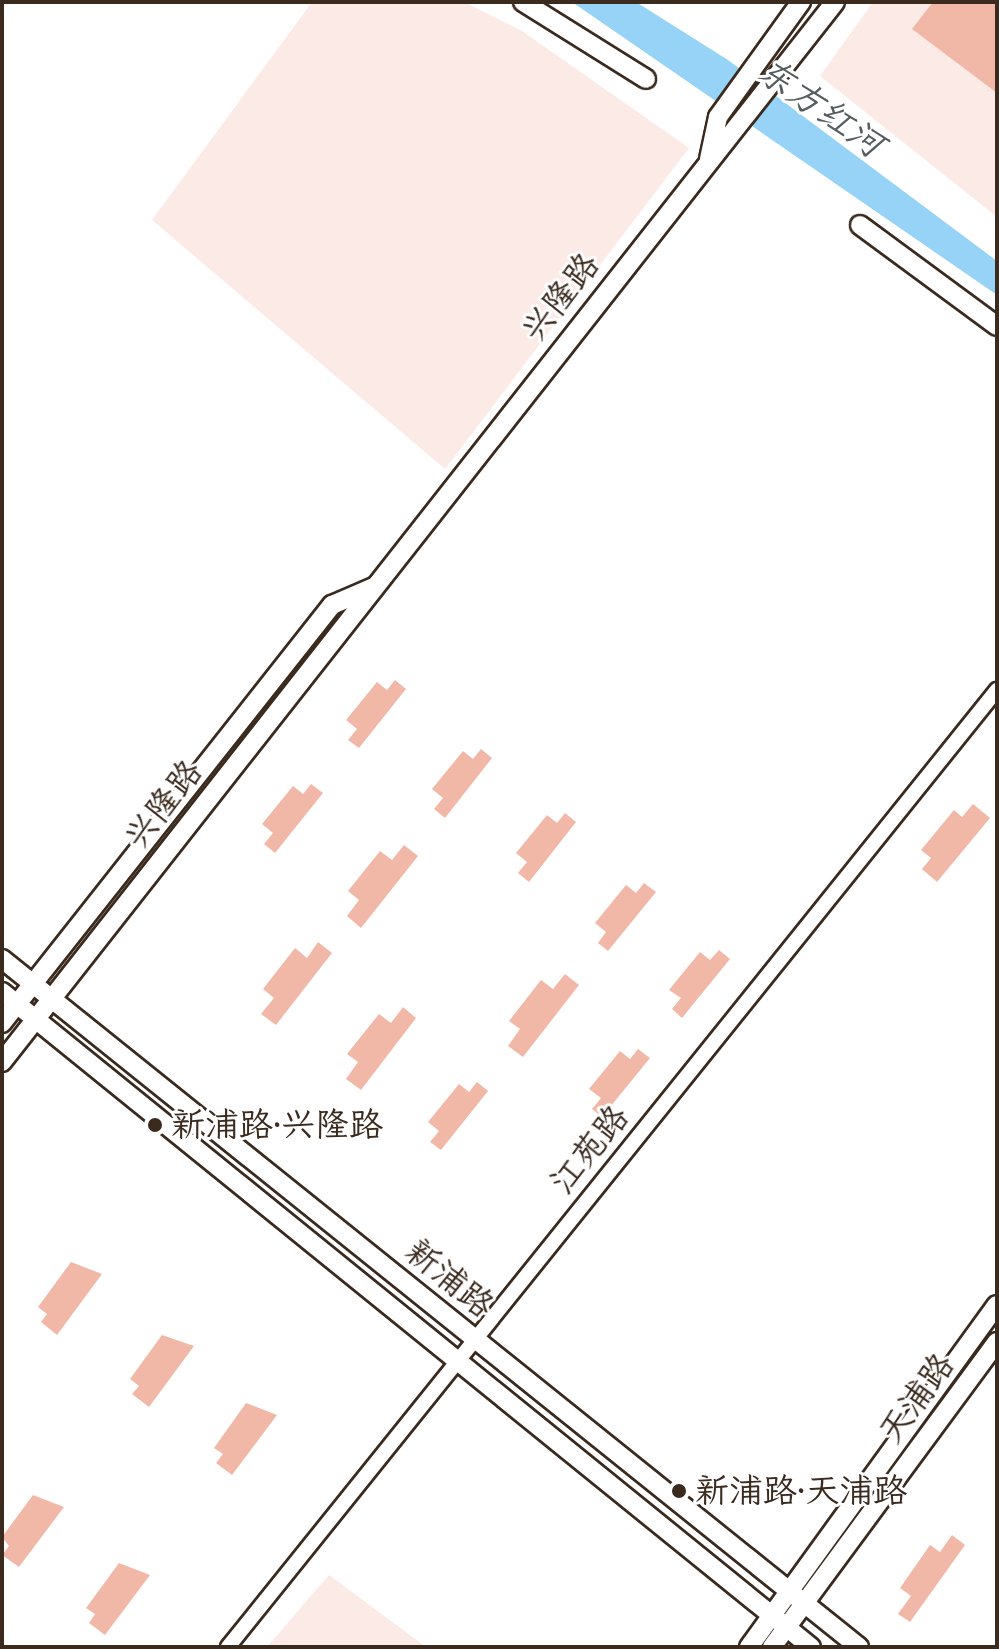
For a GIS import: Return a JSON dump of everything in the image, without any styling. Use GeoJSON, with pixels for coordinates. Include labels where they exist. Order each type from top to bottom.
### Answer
{"type":"FeatureCollection","features":[{"type":"Feature","properties":{"kind":"main road"},"geometry":{"type":"LineString","coordinates":[[523,2],[646,79]]}},
{"type":"Feature","properties":{"kind":"main road","name":"兴隆路"},"geometry":{"type":"LineString","coordinates":[[708,162],[718,117],[801,2]]}},
{"type":"Feature","properties":{"kind":"main road","name":"兴隆路"},"geometry":{"type":"LineString","coordinates":[[2,1062],[835,2]]}},
{"type":"Feature","properties":{"kind":"main road"},"geometry":{"type":"LineString","coordinates":[[860,225],[997,326]]}},
{"type":"Feature","properties":{"kind":"main road","name":"兴隆路"},"geometry":{"type":"LineString","coordinates":[[2,1023],[9,998],[33,984],[332,605],[376,586]]}},
{"type":"Feature","properties":{"kind":"main road","name":"新浦路"},"geometry":{"type":"LineString","coordinates":[[2,959],[859,1647]]}},
{"type":"Feature","properties":{"kind":"main road","name":"新浦路"},"geometry":{"type":"LineString","coordinates":[[9,998],[788,1625],[811,1647]]}},
{"type":"Feature","properties":{"kind":"main road"},"geometry":{"type":"LineString","coordinates":[[749,1647],[997,1305]]}},
{"type":"Feature","properties":{"kind":"main road","name":"天浦路"},"geometry":{"type":"LineString","coordinates":[[772,1647],[997,1342]]}},
{"type":"Feature","properties":{"kind":"street","name":"江苑路"},"geometry":{"type":"LineString","coordinates":[[228,1647],[997,690]]}},
{"type":"Feature","properties":{"kind":"shaded area"},"geometry":{"type":"Polygon","coordinates":[[[312,2],[464,2],[522,31],[689,148],[445,469],[152,220],[312,2]]]}},
{"type":"Feature","properties":{"kind":"shaded area"},"geometry":{"type":"Polygon","coordinates":[[[873,2],[997,2],[997,217],[820,76],[873,2]]]}},
{"type":"Feature","properties":{"kind":"shaded area"},"geometry":{"type":"Polygon","coordinates":[[[329,1575],[426,1647],[267,1647],[329,1575]]]}},
{"type":"Feature","properties":{"kind":"water"},"geometry":{"type":"Polygon","coordinates":[[[572,2],[636,2],[728,60],[997,261],[997,295],[572,2]]]}},
{"type":"Feature","properties":{"kind":"building"},"geometry":{"type":"Polygon","coordinates":[[[933,2],[997,2],[997,93],[912,29],[933,2]]]}},
{"type":"Feature","properties":{"kind":"building"},"geometry":{"type":"Polygon","coordinates":[[[395,680],[406,689],[359,748],[348,740],[357,729],[346,720],[377,682],[387,690],[395,680]]]}},
{"type":"Feature","properties":{"kind":"building"},"geometry":{"type":"Polygon","coordinates":[[[481,749],[492,758],[445,818],[434,809],[443,798],[432,789],[463,751],[473,759],[481,749]]]}},
{"type":"Feature","properties":{"kind":"building"},"geometry":{"type":"Polygon","coordinates":[[[311,784],[323,793],[275,853],[264,844],[273,833],[262,824],[293,786],[303,794],[311,784]]]}},
{"type":"Feature","properties":{"kind":"building"},"geometry":{"type":"Polygon","coordinates":[[[973,804],[990,818],[937,882],[922,869],[931,858],[921,850],[954,810],[962,817],[973,804]]]}},
{"type":"Feature","properties":{"kind":"building"},"geometry":{"type":"Polygon","coordinates":[[[565,813],[576,822],[529,882],[518,873],[527,862],[516,853],[547,815],[557,823],[565,813]]]}},
{"type":"Feature","properties":{"kind":"building"},"geometry":{"type":"Polygon","coordinates":[[[404,845],[418,856],[361,928],[347,916],[359,900],[348,891],[380,851],[392,860],[404,845]]]}},
{"type":"Feature","properties":{"kind":"building"},"geometry":{"type":"Polygon","coordinates":[[[644,883],[656,892],[608,951],[598,943],[606,932],[595,923],[626,885],[636,893],[644,883]]]}},
{"type":"Feature","properties":{"kind":"building"},"geometry":{"type":"Polygon","coordinates":[[[318,942],[332,953],[276,1025],[261,1014],[274,998],[263,989],[295,948],[307,958],[318,942]]]}},
{"type":"Feature","properties":{"kind":"building"},"geometry":{"type":"Polygon","coordinates":[[[719,950],[730,959],[682,1018],[672,1009],[681,998],[669,990],[700,952],[710,960],[719,950]]]}},
{"type":"Feature","properties":{"kind":"building"},"geometry":{"type":"Polygon","coordinates":[[[565,974],[579,985],[523,1057],[508,1046],[520,1029],[509,1021],[541,980],[553,989],[565,974]]]}},
{"type":"Feature","properties":{"kind":"building"},"geometry":{"type":"Polygon","coordinates":[[[403,1007],[416,1018],[361,1090],[346,1079],[358,1062],[347,1054],[379,1014],[391,1023],[403,1007]]]}},
{"type":"Feature","properties":{"kind":"building"},"geometry":{"type":"Polygon","coordinates":[[[638,1049],[650,1058],[602,1117],[592,1109],[601,1098],[589,1089],[620,1051],[630,1059],[638,1049]]]}},
{"type":"Feature","properties":{"kind":"building"},"geometry":{"type":"Polygon","coordinates":[[[477,1082],[488,1091],[441,1150],[430,1142],[439,1131],[428,1122],[459,1084],[469,1092],[477,1082]]]}},
{"type":"Feature","properties":{"kind":"building"},"geometry":{"type":"Polygon","coordinates":[[[71,1262],[102,1274],[57,1335],[41,1322],[47,1314],[38,1307],[71,1262]]]}},
{"type":"Feature","properties":{"kind":"building"},"geometry":{"type":"Polygon","coordinates":[[[162,1335],[194,1346],[149,1407],[132,1394],[139,1386],[130,1379],[162,1335]]]}},
{"type":"Feature","properties":{"kind":"building"},"geometry":{"type":"Polygon","coordinates":[[[246,1403],[277,1415],[232,1475],[216,1463],[223,1454],[214,1448],[246,1403]]]}},
{"type":"Feature","properties":{"kind":"building"},"geometry":{"type":"Polygon","coordinates":[[[33,1495],[64,1507],[19,1567],[2,1555],[9,1546],[2,1537],[33,1495]]]}},
{"type":"Feature","properties":{"kind":"building"},"geometry":{"type":"Polygon","coordinates":[[[952,1535],[965,1545],[910,1622],[898,1614],[911,1596],[900,1588],[930,1545],[940,1552],[952,1535]]]}},
{"type":"Feature","properties":{"kind":"building"},"geometry":{"type":"Polygon","coordinates":[[[119,1563],[150,1575],[105,1635],[89,1623],[95,1614],[86,1608],[119,1563]]]}},
{"type":"Feature","properties":{"kind":"place","name":"新浦路·兴隆路"},"geometry":{"type":"Point","coordinates":[155,1125]}},
{"type":"Feature","properties":{"kind":"place","name":"新浦路·天浦路"},"geometry":{"type":"Point","coordinates":[679,1491]}},
{"type":"Feature","properties":{"kind":"water label","name":"东方红河"},"geometry":{"type":"Point","coordinates":[821,107]}}]}
